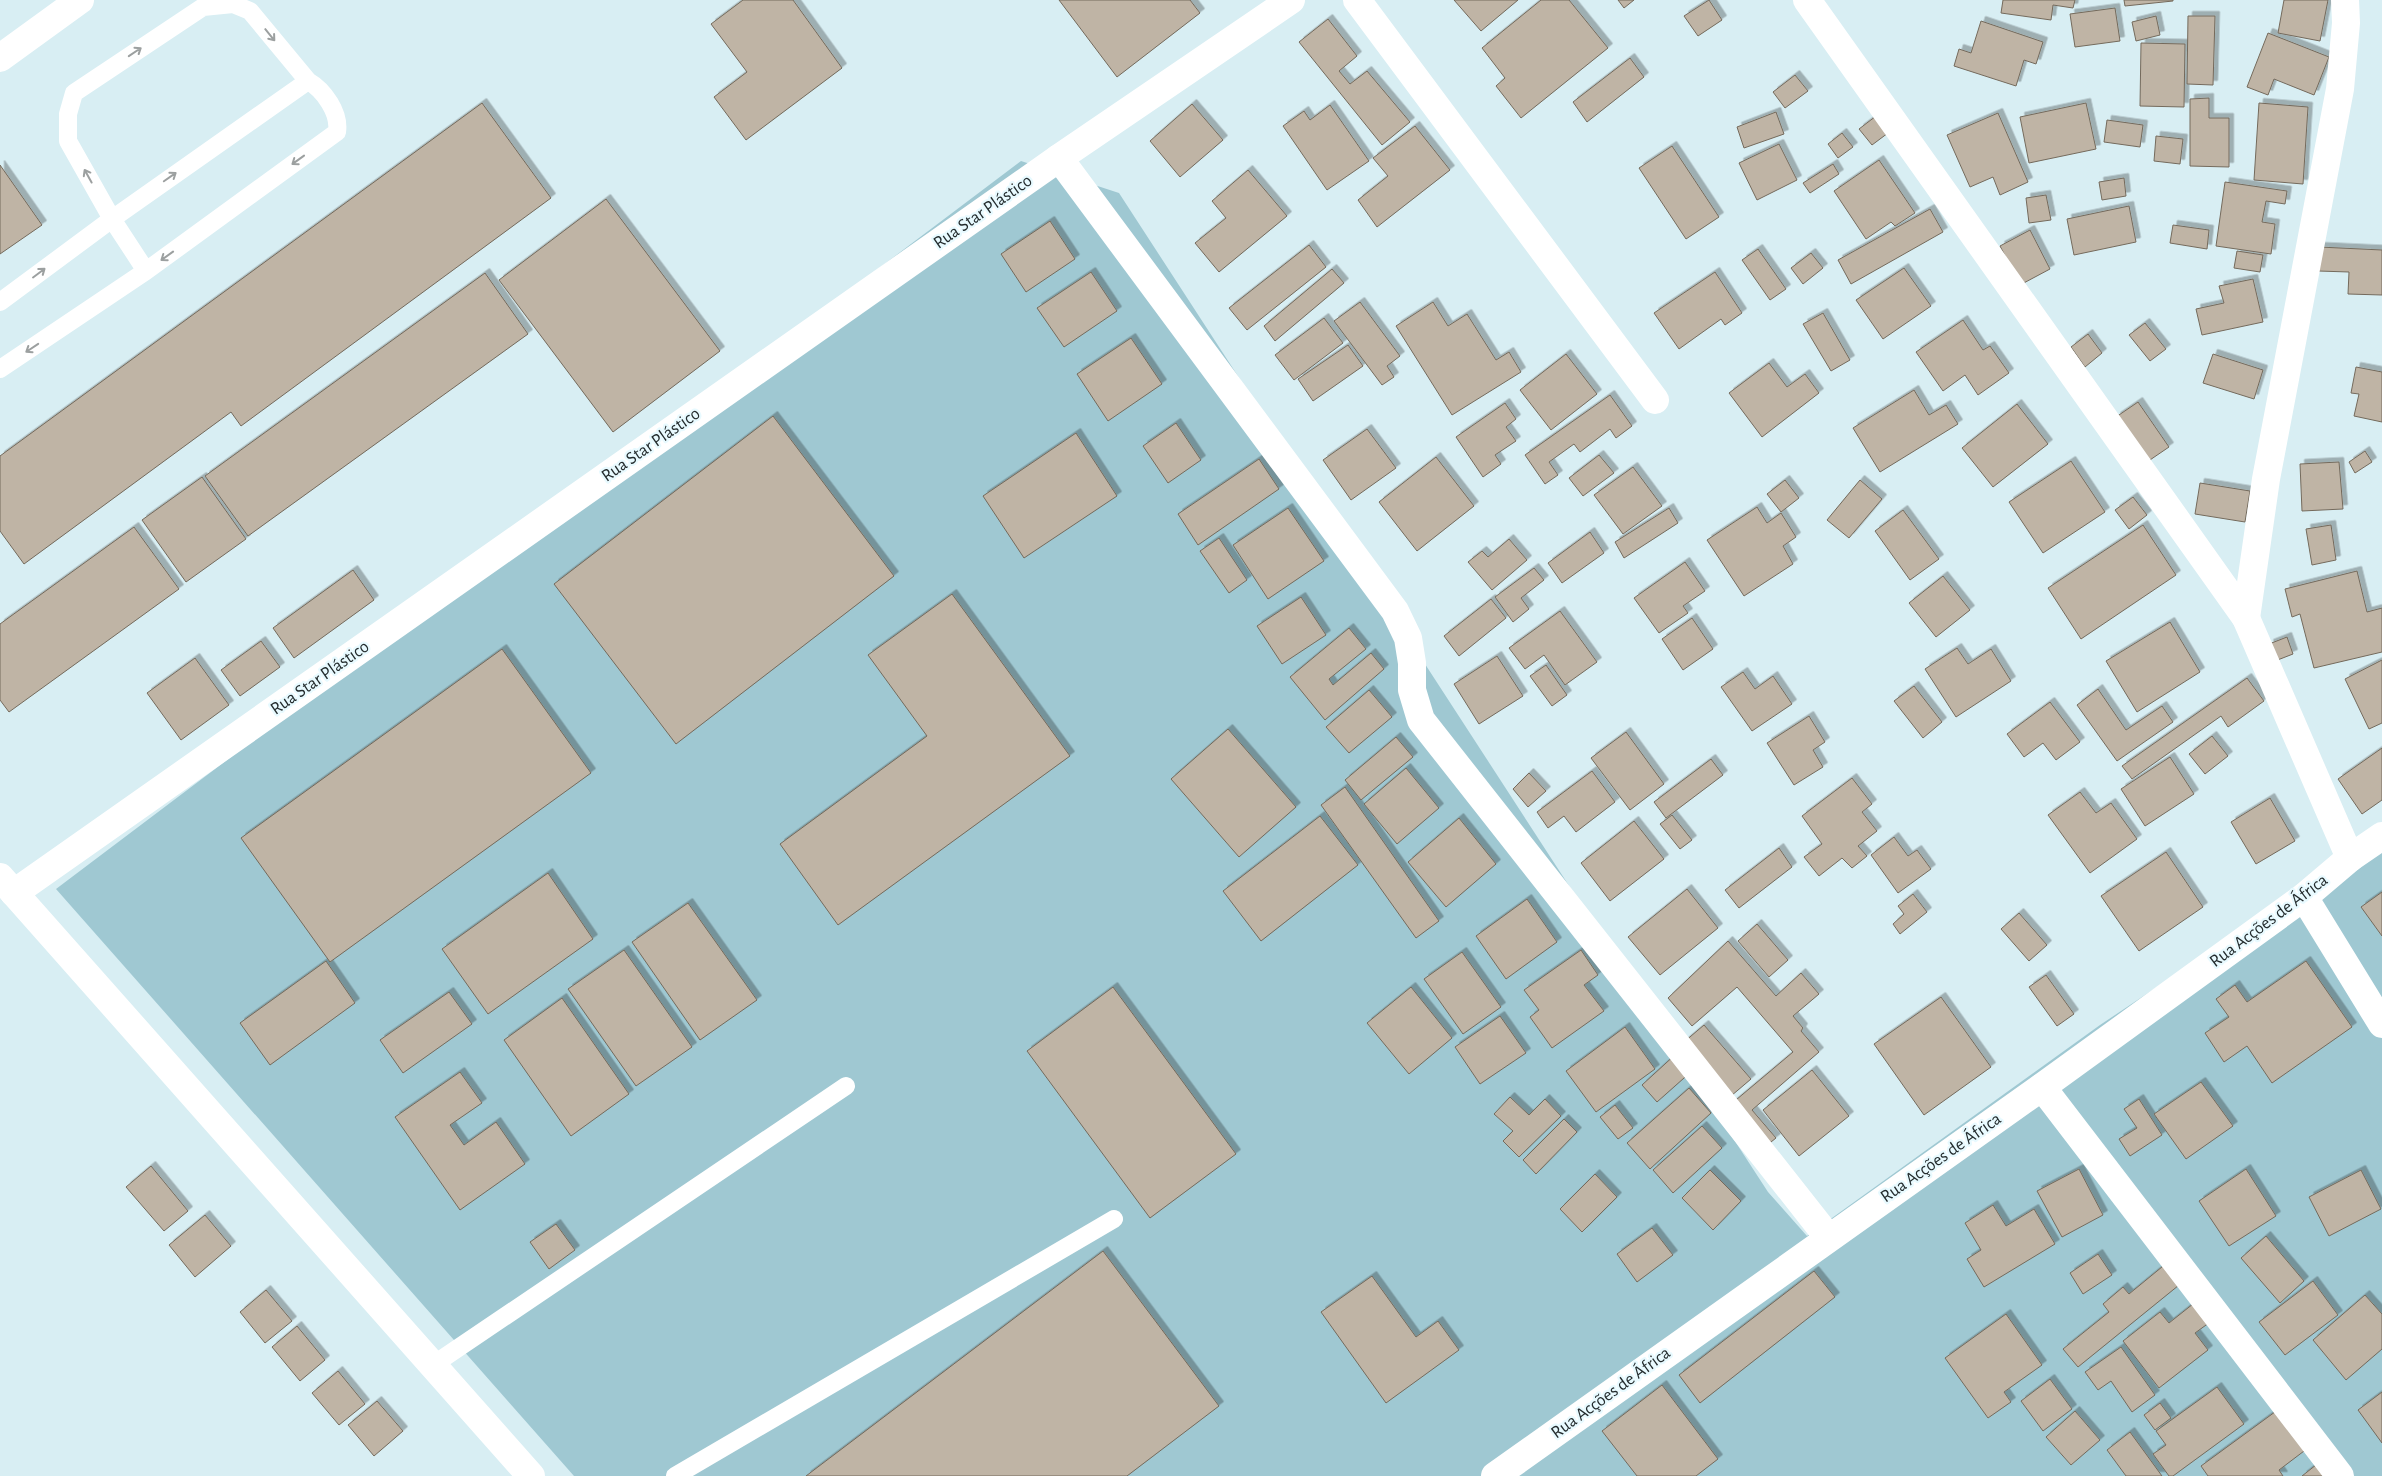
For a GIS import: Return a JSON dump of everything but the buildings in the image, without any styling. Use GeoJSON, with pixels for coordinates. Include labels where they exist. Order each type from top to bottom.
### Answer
{"type":"FeatureCollection","features":[{"type":"Feature","properties":{"kind":"street"},"geometry":{"type":"LineString","coordinates":[[0,58],[80,0]]}},
{"type":"Feature","properties":{"kind":"street","name":"Rua Star Plástico"},"geometry":{"type":"LineString","coordinates":[[7,885],[1059,158],[1291,0]]}},
{"type":"Feature","properties":{"kind":"street"},"geometry":{"type":"LineString","coordinates":[[1357,0],[1654,400]]}},
{"type":"Feature","properties":{"kind":"street"},"geometry":{"type":"LineString","coordinates":[[1806,0],[2246,618],[2350,858]]}},
{"type":"Feature","properties":{"kind":"street"},"geometry":{"type":"LineString","coordinates":[[2246,618],[2266,479],[2340,89],[2346,23],[2345,0]]}},
{"type":"Feature","properties":{"kind":"street"},"geometry":{"type":"LineString","coordinates":[[1059,158],[1395,611],[1408,638],[1412,663],[1412,690],[1421,720],[1828,1237]]}},
{"type":"Feature","properties":{"kind":"street","name":"Rua Acções de África"},"geometry":{"type":"LineString","coordinates":[[1495,1476],[1828,1237],[2042,1087],[2304,897],[2350,858],[2382,836]]}},
{"type":"Feature","properties":{"kind":"street"},"geometry":{"type":"LineString","coordinates":[[7,885],[531,1476]]}},
{"type":"Feature","properties":{"kind":"street"},"geometry":{"type":"LineString","coordinates":[[2304,897],[2382,1024]]}},
{"type":"Feature","properties":{"kind":"street"},"geometry":{"type":"LineString","coordinates":[[2042,1087],[2340,1476]]}},
{"type":"Feature","properties":{"kind":"lane"},"geometry":{"type":"LineString","coordinates":[[0,370],[146,271],[338,132],[339,121],[318,87],[308,81],[250,11],[233,4],[203,7],[74,93],[68,114],[68,141],[112,219],[146,271]]}},
{"type":"Feature","properties":{"kind":"lane"},"geometry":{"type":"LineString","coordinates":[[0,302],[112,219],[308,81]]}},
{"type":"Feature","properties":{"kind":"lane"},"geometry":{"type":"LineString","coordinates":[[433,1365],[846,1086]]}},
{"type":"Feature","properties":{"kind":"lane"},"geometry":{"type":"LineString","coordinates":[[675,1476],[1114,1218]]}},
{"type":"Feature","properties":{"kind":"shaded area"},"geometry":{"type":"Polygon","coordinates":[[[1021,161],[1119,193],[1768,1192],[1807,1236],[2100,1025],[2382,837],[2382,1476],[574,1476],[56,889],[1021,161]]]}}]}
